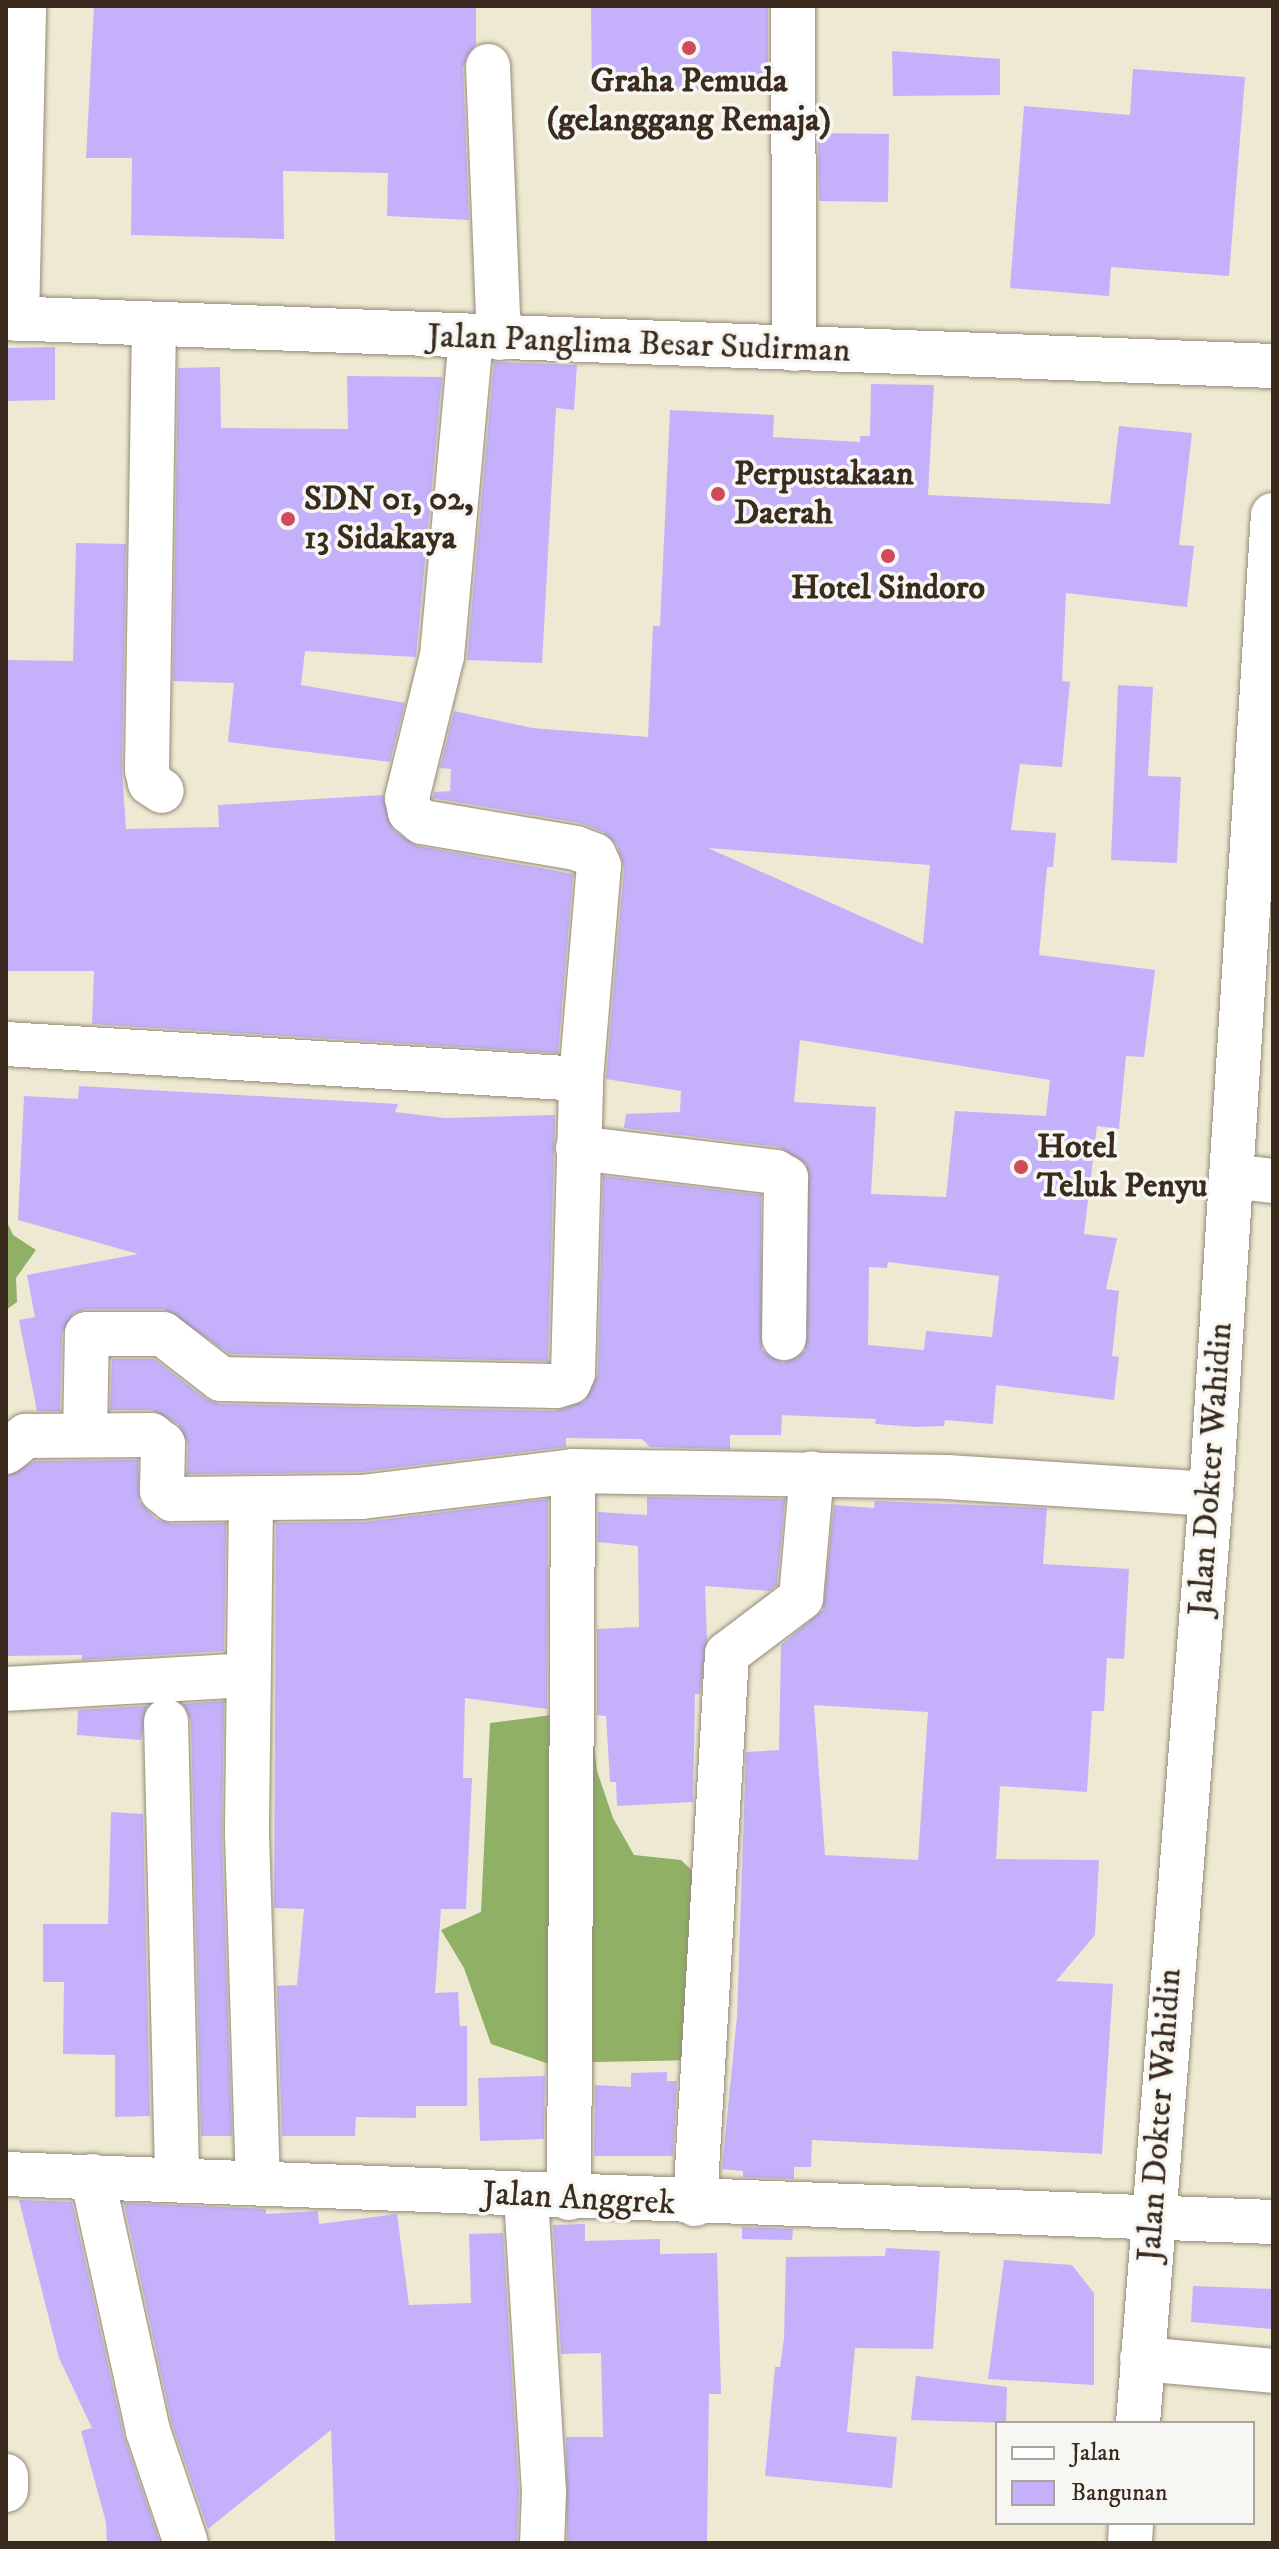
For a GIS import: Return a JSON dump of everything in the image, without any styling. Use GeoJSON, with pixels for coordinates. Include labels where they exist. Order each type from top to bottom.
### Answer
{"type":"FeatureCollection","features":[{"type":"Feature","properties":{"kind":"street"},"geometry":{"type":"LineString","coordinates":[[12,318],[24,6]]}},
{"type":"Feature","properties":{"kind":"street"},"geometry":{"type":"LineString","coordinates":[[793,6],[794,349]]}},
{"type":"Feature","properties":{"kind":"street"},"geometry":{"type":"LineString","coordinates":[[85,1435],[87,1334],[163,1334],[221,1379],[569,1382],[581,1079],[599,866],[594,855],[422,822],[410,812],[407,798],[442,656],[485,338],[488,66]]}},
{"type":"Feature","properties":{"kind":"street","name":"Jalan Panglima Besar Sudirman"},"geometry":{"type":"LineString","coordinates":[[12,318],[1273,366]]}},
{"type":"Feature","properties":{"kind":"street"},"geometry":{"type":"LineString","coordinates":[[154,325],[147,770],[150,783],[162,791]]}},
{"type":"Feature","properties":{"kind":"street","name":"Jalan Dokter Wahidin"},"geometry":{"type":"LineString","coordinates":[[1138,2421],[1211,1494],[1252,1178],[1273,515]]}},
{"type":"Feature","properties":{"kind":"street"},"geometry":{"type":"LineString","coordinates":[[6,1044],[581,1079]]}},
{"type":"Feature","properties":{"kind":"street"},"geometry":{"type":"LineString","coordinates":[[578,1148],[776,1172],[786,1178],[784,1338]]}},
{"type":"Feature","properties":{"kind":"street"},"geometry":{"type":"LineString","coordinates":[[6,1452],[26,1436],[158,1437],[163,1444],[162,1491],[172,1499],[362,1497],[573,1471],[812,1473],[1082,1483],[1211,1494]]}},
{"type":"Feature","properties":{"kind":"street"},"geometry":{"type":"LineString","coordinates":[[569,2198],[573,1471]]}},
{"type":"Feature","properties":{"kind":"street"},"geometry":{"type":"LineString","coordinates":[[695,2204],[727,1654],[801,1598],[812,1473]]}},
{"type":"Feature","properties":{"kind":"street"},"geometry":{"type":"LineString","coordinates":[[251,1499],[247,1675],[258,2182]]}},
{"type":"Feature","properties":{"kind":"street"},"geometry":{"type":"LineString","coordinates":[[6,1689],[247,1675]]}},
{"type":"Feature","properties":{"kind":"street"},"geometry":{"type":"LineString","coordinates":[[166,1721],[177,2178]]}},
{"type":"Feature","properties":{"kind":"street","name":"Jalan Anggrek"},"geometry":{"type":"LineString","coordinates":[[6,2174],[177,2178],[695,2204],[1273,2222]]}},
{"type":"Feature","properties":{"kind":"street"},"geometry":{"type":"LineString","coordinates":[[92,2176],[148,2431],[186,2543]]}},
{"type":"Feature","properties":{"kind":"street"},"geometry":{"type":"LineString","coordinates":[[526,2197],[544,2492],[542,2543]]}},
{"type":"Feature","properties":{"kind":"street"},"geometry":{"type":"LineString","coordinates":[[1142,2359],[1273,2371]]}},
{"type":"Feature","properties":{"kind":"street"},"geometry":{"type":"LineString","coordinates":[[6,2476],[6,2490]]}},
{"type":"Feature","properties":{"kind":"green space"},"geometry":{"type":"Polygon","coordinates":[[[6,1220],[13,1235],[36,1250],[16,1278],[17,1302],[6,1310],[6,1220]]]}},
{"type":"Feature","properties":{"kind":"green space"},"geometry":{"type":"Polygon","coordinates":[[[590,1710],[597,1771],[613,1818],[634,1855],[681,1860],[716,1893],[699,2060],[546,2063],[491,2044],[464,1968],[441,1930],[481,1912],[490,1723],[590,1710]]]}},
{"type":"Feature","properties":{"kind":"building"},"geometry":{"type":"Polygon","coordinates":[[[94,6],[476,6],[476,44],[463,67],[469,220],[387,216],[388,173],[283,171],[284,239],[131,235],[132,158],[86,158],[94,6]]]}},
{"type":"Feature","properties":{"kind":"building","name":"Graha Pemuda (gelanggang Remaja)"},"geometry":{"type":"Polygon","coordinates":[[[591,6],[768,6],[768,89],[592,91],[591,6]]]}},
{"type":"Feature","properties":{"kind":"building"},"geometry":{"type":"Polygon","coordinates":[[[892,51],[1000,59],[1000,95],[893,96],[892,51]]]}},
{"type":"Feature","properties":{"kind":"building"},"geometry":{"type":"Polygon","coordinates":[[[1133,69],[1245,77],[1229,276],[1111,267],[1109,296],[1010,288],[1024,106],[1130,115],[1133,69]]]}},
{"type":"Feature","properties":{"kind":"building"},"geometry":{"type":"Polygon","coordinates":[[[818,133],[889,134],[888,202],[819,201],[818,133]]]}},
{"type":"Feature","properties":{"kind":"building"},"geometry":{"type":"Polygon","coordinates":[[[55,347],[55,400],[6,401],[6,348],[55,347]]]}},
{"type":"Feature","properties":{"kind":"building"},"geometry":{"type":"Polygon","coordinates":[[[494,362],[577,365],[574,410],[556,408],[542,663],[467,660],[494,362]]]}},
{"type":"Feature","properties":{"kind":"building"},"geometry":{"type":"Polygon","coordinates":[[[220,367],[221,428],[348,429],[347,376],[442,377],[416,657],[305,651],[301,685],[405,703],[390,762],[228,742],[234,683],[173,681],[178,368],[220,367]]]}},
{"type":"Feature","properties":{"kind":"building"},"geometry":{"type":"Polygon","coordinates":[[[871,384],[934,385],[928,495],[1110,504],[1119,426],[1192,433],[1179,545],[1194,546],[1187,607],[1066,593],[1062,681],[1070,682],[1062,767],[1020,764],[1011,830],[1056,833],[1053,867],[1047,867],[1039,955],[1155,970],[1144,1057],[1126,1056],[1119,1129],[1097,1126],[1084,1234],[1117,1238],[1106,1289],[1119,1291],[1112,1356],[1119,1357],[1114,1400],[996,1385],[993,1424],[945,1420],[944,1426],[917,1427],[875,1424],[876,1419],[782,1415],[781,1435],[730,1435],[730,1449],[650,1447],[642,1439],[566,1438],[566,1447],[360,1472],[187,1474],[188,1444],[178,1424],[152,1410],[110,1410],[112,1359],[154,1359],[206,1399],[220,1404],[555,1411],[585,1401],[598,1374],[603,1176],[761,1195],[762,1350],[783,1363],[805,1351],[807,1165],[779,1147],[624,1128],[626,1114],[680,1112],[681,1091],[606,1079],[624,868],[617,845],[603,832],[580,823],[433,798],[434,792],[450,791],[451,769],[440,768],[454,711],[532,728],[648,737],[653,626],[660,626],[670,410],[774,415],[773,437],[860,442],[860,436],[870,436],[871,384]],[[708,848],[923,944],[930,865],[708,848]],[[800,1040],[794,1102],[876,1107],[871,1194],[946,1197],[955,1111],[1046,1116],[1050,1080],[800,1040]],[[888,1262],[887,1268],[869,1267],[868,1345],[924,1350],[926,1331],[992,1337],[999,1276],[888,1262]]]}},
{"type":"Feature","properties":{"kind":"building"},"geometry":{"type":"Polygon","coordinates":[[[76,543],[126,544],[122,770],[126,829],[219,827],[218,805],[383,795],[393,830],[417,846],[573,874],[558,1053],[92,1024],[94,971],[6,971],[6,660],[73,661],[76,543]]]}},
{"type":"Feature","properties":{"kind":"building"},"geometry":{"type":"Polygon","coordinates":[[[1118,685],[1153,687],[1148,776],[1181,777],[1177,863],[1111,860],[1118,685]]]}},
{"type":"Feature","properties":{"kind":"building"},"geometry":{"type":"Polygon","coordinates":[[[79,1086],[398,1104],[395,1112],[445,1118],[555,1115],[548,1361],[230,1354],[164,1309],[87,1309],[74,1313],[62,1333],[60,1411],[37,1411],[19,1320],[35,1317],[27,1275],[138,1254],[18,1220],[24,1096],[78,1099],[79,1086]]]}},
{"type":"Feature","properties":{"kind":"building"},"geometry":{"type":"Polygon","coordinates":[[[138,1460],[139,1501],[156,1519],[172,1524],[226,1523],[224,1651],[82,1660],[82,1655],[6,1656],[6,1476],[35,1461],[138,1460]]]}},
{"type":"Feature","properties":{"kind":"building"},"geometry":{"type":"Polygon","coordinates":[[[647,1497],[785,1499],[777,1585],[769,1591],[705,1586],[707,1640],[700,1694],[695,1694],[693,1802],[617,1806],[616,1782],[610,1782],[606,1716],[597,1715],[597,1629],[639,1627],[638,1546],[598,1542],[598,1512],[647,1515],[647,1497]]]}},
{"type":"Feature","properties":{"kind":"building"},"geometry":{"type":"Polygon","coordinates":[[[548,1499],[547,1709],[465,1698],[463,1778],[472,1778],[466,1909],[441,1909],[435,1993],[458,1992],[460,2026],[467,2026],[467,2106],[416,2106],[416,2118],[356,2117],[355,2136],[282,2136],[277,1986],[297,1985],[304,1909],[274,1908],[276,1523],[365,1522],[548,1499]]]}},
{"type":"Feature","properties":{"kind":"building"},"geometry":{"type":"Polygon","coordinates":[[[875,1501],[1047,1508],[1043,1564],[1129,1569],[1124,1659],[1107,1658],[1104,1711],[1092,1711],[1087,1792],[1000,1786],[996,1859],[1099,1860],[1095,1935],[1056,1981],[1113,1984],[1102,2154],[812,2140],[811,2167],[794,2167],[794,2179],[743,2177],[743,2171],[722,2169],[737,2016],[746,1752],[779,1750],[781,1645],[823,1610],[834,1505],[874,1508],[875,1501]],[[814,1705],[825,1855],[918,1860],[928,1712],[814,1705]]]}},
{"type":"Feature","properties":{"kind":"building"},"geometry":{"type":"Polygon","coordinates":[[[224,1701],[222,1835],[232,2136],[201,2136],[191,1720],[183,1704],[224,1701]]]}},
{"type":"Feature","properties":{"kind":"building"},"geometry":{"type":"Polygon","coordinates":[[[147,1706],[141,1740],[77,1735],[78,1710],[147,1706]]]}},
{"type":"Feature","properties":{"kind":"building"},"geometry":{"type":"Polygon","coordinates":[[[111,1812],[143,1814],[150,2116],[115,2117],[115,2055],[63,2054],[64,1982],[43,1982],[43,1924],[108,1924],[111,1812]]]}},
{"type":"Feature","properties":{"kind":"building"},"geometry":{"type":"Polygon","coordinates":[[[667,2072],[667,2081],[677,2081],[673,2156],[594,2156],[595,2085],[631,2087],[631,2073],[667,2072]]]}},
{"type":"Feature","properties":{"kind":"building"},"geometry":{"type":"Polygon","coordinates":[[[545,2076],[544,2139],[480,2141],[478,2078],[545,2076]]]}},
{"type":"Feature","properties":{"kind":"building"},"geometry":{"type":"Polygon","coordinates":[[[19,2200],[72,2202],[124,2437],[160,2543],[107,2543],[106,2522],[81,2431],[92,2428],[59,2358],[19,2200]]]}},
{"type":"Feature","properties":{"kind":"building"},"geometry":{"type":"Polygon","coordinates":[[[124,2203],[266,2209],[266,2214],[318,2211],[319,2224],[397,2214],[409,2305],[471,2303],[469,2234],[503,2233],[519,2492],[517,2543],[335,2543],[331,2430],[208,2529],[172,2424],[124,2203]]]}},
{"type":"Feature","properties":{"kind":"building"},"geometry":{"type":"Polygon","coordinates":[[[585,2224],[585,2241],[660,2239],[660,2254],[717,2253],[721,2394],[709,2394],[707,2543],[567,2543],[566,2437],[603,2437],[601,2353],[561,2354],[553,2225],[585,2224]]]}},
{"type":"Feature","properties":{"kind":"building"},"geometry":{"type":"Polygon","coordinates":[[[742,2227],[793,2229],[792,2240],[742,2239],[742,2227]]]}},
{"type":"Feature","properties":{"kind":"building"},"geometry":{"type":"Polygon","coordinates":[[[886,2248],[940,2251],[933,2349],[855,2348],[847,2432],[897,2437],[892,2488],[765,2476],[775,2367],[780,2367],[784,2338],[786,2257],[885,2256],[886,2248]]]}},
{"type":"Feature","properties":{"kind":"building"},"geometry":{"type":"Polygon","coordinates":[[[1004,2260],[1072,2265],[1094,2293],[1094,2385],[988,2379],[1004,2260]]]}},
{"type":"Feature","properties":{"kind":"building"},"geometry":{"type":"Polygon","coordinates":[[[1193,2286],[1273,2289],[1273,2329],[1191,2322],[1193,2286]]]}},
{"type":"Feature","properties":{"kind":"building"},"geometry":{"type":"Polygon","coordinates":[[[916,2376],[1007,2387],[1006,2421],[911,2420],[916,2376]]]}},
{"type":"Feature","properties":{"kind":"place","name":"Graha Pemuda (gelanggang Remaja)"},"geometry":{"type":"Point","coordinates":[689,48]}},
{"type":"Feature","properties":{"kind":"place","name":"Perpustakaan Daerah"},"geometry":{"type":"Point","coordinates":[718,494]}},
{"type":"Feature","properties":{"kind":"place","name":"SDN 01, 02, 13 Sidakaya"},"geometry":{"type":"Point","coordinates":[288,519]}},
{"type":"Feature","properties":{"kind":"place","name":"Hotel Sindoro"},"geometry":{"type":"Point","coordinates":[888,556]}},
{"type":"Feature","properties":{"kind":"place","name":"Hotel Teluk Penyu"},"geometry":{"type":"Point","coordinates":[1021,1167]}}]}
